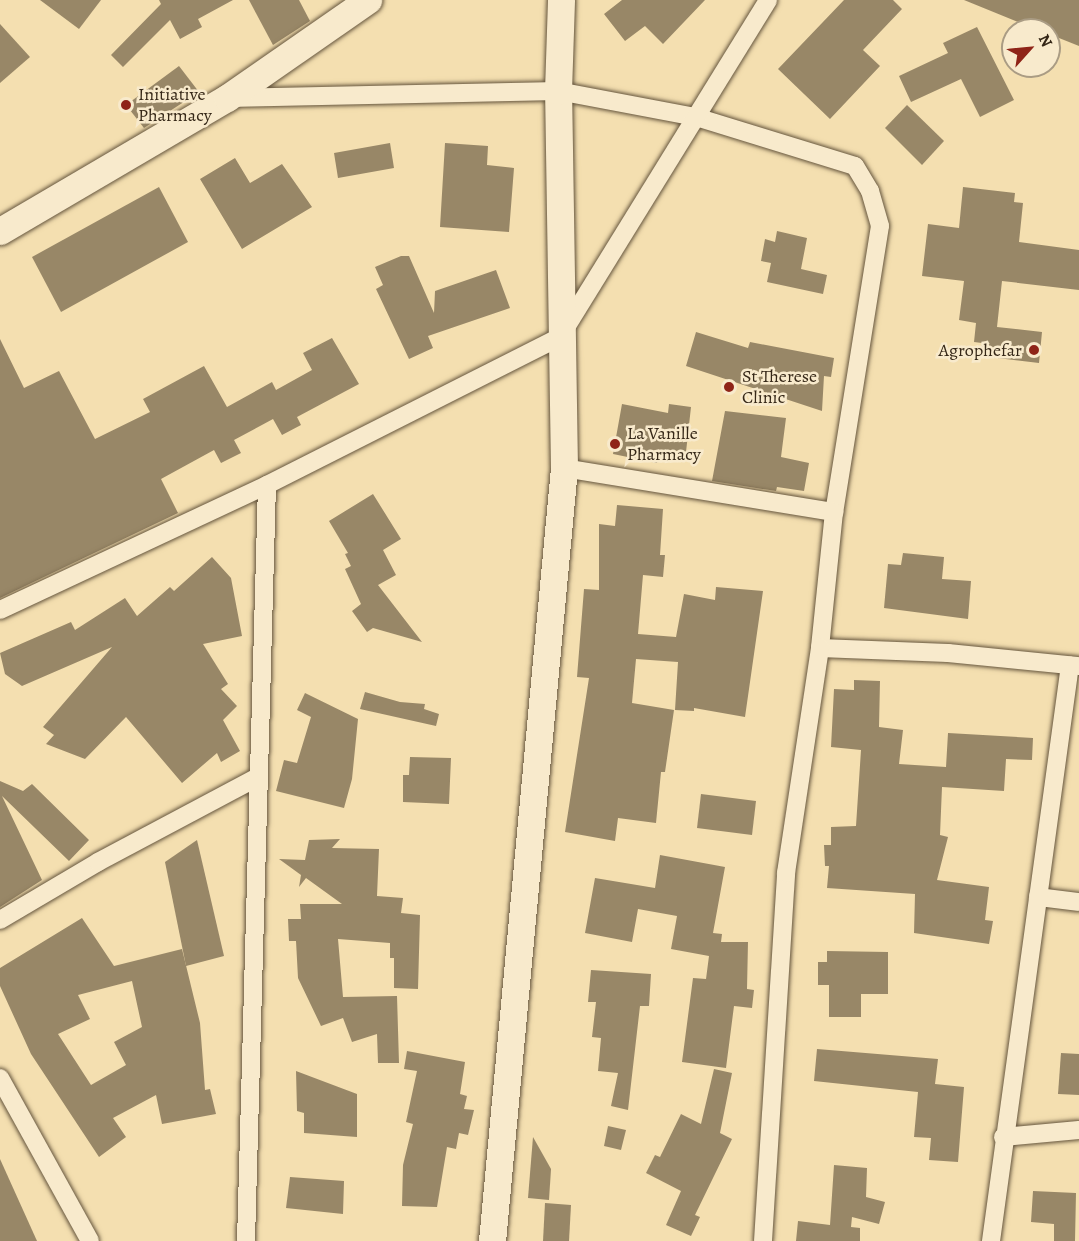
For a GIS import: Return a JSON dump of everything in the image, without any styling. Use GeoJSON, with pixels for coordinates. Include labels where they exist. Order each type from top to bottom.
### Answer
{"type":"FeatureCollection","features":[{"type":"Feature","properties":{"kind":"street"},"geometry":{"type":"LineString","coordinates":[[0,231],[227,98],[368,0]]}},
{"type":"Feature","properties":{"kind":"street"},"geometry":{"type":"LineString","coordinates":[[492,1241],[564,468],[560,337],[558,91],[561,0]]}},
{"type":"Feature","properties":{"kind":"street"},"geometry":{"type":"LineString","coordinates":[[0,610],[267,485],[560,337],[768,0]]}},
{"type":"Feature","properties":{"kind":"street"},"geometry":{"type":"LineString","coordinates":[[227,98],[558,91],[696,117],[855,166],[870,191],[880,226],[834,512],[820,648],[786,873],[763,1241]]}},
{"type":"Feature","properties":{"kind":"street"},"geometry":{"type":"LineString","coordinates":[[564,468],[834,512]]}},
{"type":"Feature","properties":{"kind":"street"},"geometry":{"type":"LineString","coordinates":[[246,1241],[256,778],[267,485]]}},
{"type":"Feature","properties":{"kind":"street"},"geometry":{"type":"LineString","coordinates":[[820,648],[948,653],[1075,666],[1038,897],[1003,1137],[991,1241]]}},
{"type":"Feature","properties":{"kind":"street"},"geometry":{"type":"LineString","coordinates":[[0,920],[98,862],[256,778]]}},
{"type":"Feature","properties":{"kind":"street"},"geometry":{"type":"LineString","coordinates":[[1038,897],[1079,902]]}},
{"type":"Feature","properties":{"kind":"street"},"geometry":{"type":"LineString","coordinates":[[0,1078],[90,1241]]}},
{"type":"Feature","properties":{"kind":"street"},"geometry":{"type":"LineString","coordinates":[[1003,1137],[1079,1130]]}},
{"type":"Feature","properties":{"kind":"building"},"geometry":{"type":"Polygon","coordinates":[[[40,0],[101,0],[79,29],[40,0]]]}},
{"type":"Feature","properties":{"kind":"building"},"geometry":{"type":"Polygon","coordinates":[[[159,0],[233,0],[198,19],[202,27],[180,39],[170,20],[123,67],[111,55],[161,4],[159,0]]]}},
{"type":"Feature","properties":{"kind":"building"},"geometry":{"type":"Polygon","coordinates":[[[249,0],[299,0],[310,21],[273,45],[249,0]]]}},
{"type":"Feature","properties":{"kind":"building"},"geometry":{"type":"Polygon","coordinates":[[[622,0],[705,0],[663,44],[645,26],[625,41],[604,14],[622,0]]]}},
{"type":"Feature","properties":{"kind":"building"},"geometry":{"type":"Polygon","coordinates":[[[844,0],[893,0],[902,9],[863,50],[880,66],[830,119],[778,69],[844,0]]]}},
{"type":"Feature","properties":{"kind":"building"},"geometry":{"type":"Polygon","coordinates":[[[964,0],[1079,0],[1079,46],[1061,39],[1061,18],[1008,18],[964,0]]]}},
{"type":"Feature","properties":{"kind":"building"},"geometry":{"type":"Polygon","coordinates":[[[0,24],[30,57],[0,83],[0,24]]]}},
{"type":"Feature","properties":{"kind":"building"},"geometry":{"type":"Polygon","coordinates":[[[977,27],[1014,100],[980,117],[961,79],[911,102],[899,76],[948,53],[943,43],[977,27]]]}},
{"type":"Feature","properties":{"kind":"building"},"geometry":{"type":"Polygon","coordinates":[[[179,66],[199,92],[144,128],[126,105],[179,66]]]}},
{"type":"Feature","properties":{"kind":"building"},"geometry":{"type":"Polygon","coordinates":[[[907,105],[944,141],[922,165],[885,128],[907,105]]]}},
{"type":"Feature","properties":{"kind":"building"},"geometry":{"type":"Polygon","coordinates":[[[390,143],[394,168],[338,178],[334,153],[390,143]]]}},
{"type":"Feature","properties":{"kind":"building"},"geometry":{"type":"Polygon","coordinates":[[[445,143],[488,146],[487,165],[514,168],[509,232],[440,227],[445,143]]]}},
{"type":"Feature","properties":{"kind":"building"},"geometry":{"type":"Polygon","coordinates":[[[235,158],[250,183],[282,164],[312,207],[242,249],[200,179],[235,158]]]}},
{"type":"Feature","properties":{"kind":"building"},"geometry":{"type":"Polygon","coordinates":[[[159,187],[188,242],[61,312],[32,257],[159,187]]]}},
{"type":"Feature","properties":{"kind":"building"},"geometry":{"type":"Polygon","coordinates":[[[963,187],[1015,193],[1014,202],[1023,203],[1019,242],[1079,250],[1079,290],[1002,281],[997,327],[1042,332],[1039,363],[981,356],[982,343],[974,342],[976,323],[959,320],[964,281],[922,276],[928,224],[959,228],[963,187]]]}},
{"type":"Feature","properties":{"kind":"building"},"geometry":{"type":"Polygon","coordinates":[[[777,231],[807,238],[801,269],[827,275],[823,294],[767,282],[771,263],[761,261],[765,239],[775,242],[777,231]]]}},
{"type":"Feature","properties":{"kind":"building"},"geometry":{"type":"Polygon","coordinates":[[[401,256],[409,256],[434,313],[435,291],[496,270],[510,308],[428,336],[433,348],[409,359],[376,289],[383,285],[375,267],[401,256]]]}},
{"type":"Feature","properties":{"kind":"building"},"geometry":{"type":"Polygon","coordinates":[[[696,332],[748,348],[750,342],[834,358],[831,377],[824,376],[822,411],[686,366],[696,332]]]}},
{"type":"Feature","properties":{"kind":"building"},"geometry":{"type":"Polygon","coordinates":[[[332,338],[359,384],[297,417],[301,425],[282,435],[273,419],[234,440],[241,453],[221,463],[214,450],[161,479],[178,513],[0,598],[0,339],[24,388],[59,371],[95,439],[150,412],[143,399],[204,366],[227,407],[272,382],[276,390],[312,370],[303,353],[332,338]]]}},
{"type":"Feature","properties":{"kind":"building"},"geometry":{"type":"Polygon","coordinates":[[[622,404],[668,413],[669,404],[691,407],[685,461],[658,458],[657,463],[613,454],[622,404]]]}},
{"type":"Feature","properties":{"kind":"building"},"geometry":{"type":"Polygon","coordinates":[[[725,411],[786,418],[781,457],[809,463],[804,491],[777,487],[776,491],[712,481],[725,411]]]}},
{"type":"Feature","properties":{"kind":"building"},"geometry":{"type":"Polygon","coordinates":[[[373,494],[401,539],[383,550],[396,575],[378,585],[422,642],[373,628],[367,632],[352,611],[361,604],[345,569],[351,566],[345,554],[348,553],[329,521],[373,494]]]}},
{"type":"Feature","properties":{"kind":"building"},"geometry":{"type":"Polygon","coordinates":[[[617,505],[663,509],[660,555],[665,555],[663,577],[643,575],[638,634],[676,637],[684,594],[715,600],[716,587],[763,591],[745,717],[694,708],[694,711],[675,710],[678,662],[636,659],[632,703],[674,710],[665,772],[661,772],[656,823],[618,818],[615,841],[565,832],[589,678],[577,677],[584,589],[599,590],[599,524],[615,526],[617,505]]]}},
{"type":"Feature","properties":{"kind":"building"},"geometry":{"type":"Polygon","coordinates":[[[903,553],[944,557],[942,579],[971,581],[968,619],[884,608],[888,564],[901,565],[903,553]]]}},
{"type":"Feature","properties":{"kind":"building"},"geometry":{"type":"Polygon","coordinates":[[[212,557],[231,578],[242,636],[203,644],[228,684],[221,689],[237,706],[223,720],[240,751],[221,762],[217,753],[182,783],[126,717],[85,759],[46,744],[54,735],[43,727],[112,647],[22,686],[5,674],[0,653],[71,622],[75,630],[125,598],[137,616],[170,587],[174,591],[212,557]]]}},
{"type":"Feature","properties":{"kind":"building"},"geometry":{"type":"Polygon","coordinates":[[[854,680],[880,681],[879,727],[903,730],[899,764],[946,767],[948,733],[1033,738],[1032,760],[1006,759],[1004,791],[942,787],[940,835],[948,837],[937,880],[989,887],[985,920],[993,921],[989,944],[914,933],[915,894],[827,888],[829,866],[825,866],[824,845],[831,845],[831,827],[856,826],[861,750],[831,747],[834,689],[854,690],[854,680]]]}},
{"type":"Feature","properties":{"kind":"building"},"geometry":{"type":"Polygon","coordinates":[[[365,692],[400,702],[425,704],[424,709],[439,714],[436,726],[360,709],[365,692]]]}},
{"type":"Feature","properties":{"kind":"building"},"geometry":{"type":"Polygon","coordinates":[[[305,693],[358,719],[352,779],[344,808],[276,791],[284,760],[297,763],[311,717],[297,710],[305,693]]]}},
{"type":"Feature","properties":{"kind":"building"},"geometry":{"type":"Polygon","coordinates":[[[410,757],[451,758],[449,804],[403,802],[403,775],[409,775],[410,757]]]}},
{"type":"Feature","properties":{"kind":"building"},"geometry":{"type":"Polygon","coordinates":[[[0,781],[23,791],[32,784],[89,840],[69,861],[2,796],[42,880],[0,907],[0,781]]]}},
{"type":"Feature","properties":{"kind":"building"},"geometry":{"type":"Polygon","coordinates":[[[701,794],[756,801],[752,835],[697,828],[701,794]]]}},
{"type":"Feature","properties":{"kind":"building"},"geometry":{"type":"Polygon","coordinates":[[[340,839],[332,848],[379,849],[377,896],[403,898],[401,913],[420,915],[418,989],[394,988],[394,958],[390,958],[390,943],[338,939],[343,997],[397,996],[399,1063],[378,1063],[377,1034],[352,1042],[343,1018],[321,1026],[298,978],[296,941],[289,941],[288,919],[301,919],[300,904],[342,904],[306,878],[299,887],[301,875],[279,859],[305,860],[309,840],[340,839]]]}},
{"type":"Feature","properties":{"kind":"building"},"geometry":{"type":"Polygon","coordinates":[[[197,840],[224,956],[186,966],[165,862],[197,840]]]}},
{"type":"Feature","properties":{"kind":"building"},"geometry":{"type":"Polygon","coordinates":[[[660,855],[725,867],[713,933],[722,934],[721,942],[748,942],[747,989],[754,990],[752,1008],[734,1006],[726,1068],[682,1062],[693,978],[706,979],[709,956],[671,949],[677,916],[638,909],[632,942],[585,933],[595,878],[655,888],[660,855]]]}},
{"type":"Feature","properties":{"kind":"building"},"geometry":{"type":"Polygon","coordinates":[[[82,918],[114,966],[182,949],[200,1023],[205,1090],[210,1089],[216,1114],[162,1124],[156,1095],[113,1118],[126,1137],[99,1157],[31,1054],[0,986],[0,968],[82,918]],[[132,981],[78,995],[90,1019],[58,1034],[91,1085],[126,1065],[114,1042],[142,1027],[132,981]]]}},
{"type":"Feature","properties":{"kind":"building"},"geometry":{"type":"Polygon","coordinates":[[[827,951],[888,952],[888,994],[861,994],[861,1017],[829,1017],[829,985],[818,985],[818,962],[827,962],[827,951]]]}},
{"type":"Feature","properties":{"kind":"building"},"geometry":{"type":"Polygon","coordinates":[[[591,970],[651,974],[649,1006],[640,1006],[628,1110],[611,1106],[618,1073],[598,1071],[601,1038],[592,1037],[596,1002],[588,1002],[591,970]]]}},
{"type":"Feature","properties":{"kind":"building"},"geometry":{"type":"Polygon","coordinates":[[[817,1049],[938,1059],[935,1084],[964,1087],[958,1162],[929,1160],[931,1138],[914,1137],[918,1092],[814,1081],[817,1049]]]}},
{"type":"Feature","properties":{"kind":"building"},"geometry":{"type":"Polygon","coordinates":[[[407,1051],[465,1062],[460,1094],[467,1096],[464,1109],[474,1110],[468,1135],[459,1133],[456,1149],[447,1147],[437,1207],[402,1206],[403,1165],[413,1124],[406,1122],[417,1071],[404,1069],[407,1051]]]}},
{"type":"Feature","properties":{"kind":"building"},"geometry":{"type":"Polygon","coordinates":[[[1061,1053],[1079,1054],[1079,1095],[1058,1094],[1061,1053]]]}},
{"type":"Feature","properties":{"kind":"building"},"geometry":{"type":"Polygon","coordinates":[[[714,1069],[732,1073],[720,1133],[732,1139],[695,1215],[700,1217],[691,1236],[666,1225],[681,1191],[646,1173],[655,1155],[660,1157],[681,1114],[701,1124],[714,1069]]]}},
{"type":"Feature","properties":{"kind":"building"},"geometry":{"type":"Polygon","coordinates":[[[296,1071],[357,1094],[357,1137],[304,1133],[304,1113],[297,1111],[296,1071]]]}},
{"type":"Feature","properties":{"kind":"building"},"geometry":{"type":"Polygon","coordinates":[[[608,1126],[626,1130],[621,1150],[604,1146],[608,1126]]]}},
{"type":"Feature","properties":{"kind":"building"},"geometry":{"type":"Polygon","coordinates":[[[533,1137],[551,1169],[549,1200],[528,1198],[533,1137]]]}},
{"type":"Feature","properties":{"kind":"building"},"geometry":{"type":"Polygon","coordinates":[[[0,1159],[37,1241],[0,1241],[0,1159]]]}},
{"type":"Feature","properties":{"kind":"building"},"geometry":{"type":"Polygon","coordinates":[[[834,1165],[867,1168],[866,1197],[885,1202],[879,1224],[852,1217],[851,1227],[860,1228],[860,1241],[796,1241],[798,1221],[830,1225],[834,1165]]]}},
{"type":"Feature","properties":{"kind":"building"},"geometry":{"type":"Polygon","coordinates":[[[290,1177],[344,1181],[343,1214],[286,1208],[290,1177]]]}},
{"type":"Feature","properties":{"kind":"building"},"geometry":{"type":"Polygon","coordinates":[[[1033,1191],[1076,1193],[1075,1241],[1054,1241],[1054,1224],[1031,1222],[1033,1191]]]}},
{"type":"Feature","properties":{"kind":"building"},"geometry":{"type":"Polygon","coordinates":[[[545,1203],[571,1205],[569,1241],[543,1241],[545,1203]]]}},
{"type":"Feature","properties":{"kind":"place","name":"Initiative Pharmacy"},"geometry":{"type":"Point","coordinates":[126,105]}},
{"type":"Feature","properties":{"kind":"place","name":"Agrophefar"},"geometry":{"type":"Point","coordinates":[1034,350]}},
{"type":"Feature","properties":{"kind":"place","name":"St Therese Clinic"},"geometry":{"type":"Point","coordinates":[729,387]}},
{"type":"Feature","properties":{"kind":"place","name":"La Vanille Pharmacy"},"geometry":{"type":"Point","coordinates":[615,444]}}]}
